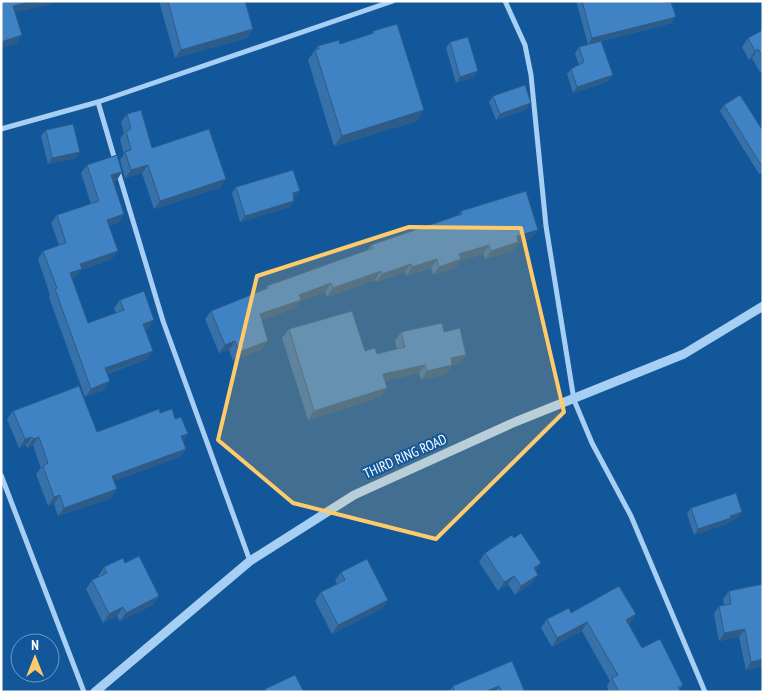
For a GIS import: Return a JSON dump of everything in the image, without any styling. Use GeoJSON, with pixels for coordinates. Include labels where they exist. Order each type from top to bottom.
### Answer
{"type":"FeatureCollection","features":[{"type":"Feature","properties":{"kind":"street"},"geometry":{"type":"LineString","coordinates":[[1,129],[98,102],[392,1]]}},
{"type":"Feature","properties":{"kind":"street"},"geometry":{"type":"LineString","coordinates":[[505,1],[525,45],[531,75],[546,226],[574,400],[592,442],[631,516],[705,692]]}},
{"type":"Feature","properties":{"kind":"street"},"geometry":{"type":"LineString","coordinates":[[98,102],[163,321],[250,561]]}},
{"type":"Feature","properties":{"kind":"street","name":"THIRD RING ROAD"},"geometry":{"type":"LineString","coordinates":[[95,692],[250,561],[354,494],[515,422],[574,400],[684,354],[763,306]]}},
{"type":"Feature","properties":{"kind":"street"},"geometry":{"type":"LineString","coordinates":[[1,475],[84,692]]}},
{"type":"Feature","properties":{"kind":"highlighted area"},"geometry":{"type":"Polygon","coordinates":[[[409,227],[521,228],[564,412],[436,539],[293,503],[218,440],[257,276],[409,227]]]}},
{"type":"Feature","properties":{"kind":"building"},"geometry":{"type":"Polygon","coordinates":[[[1,1],[34,1],[13,6],[22,35],[1,42],[1,1]]]}},
{"type":"Feature","properties":{"kind":"building"},"geometry":{"type":"Polygon","coordinates":[[[168,1],[245,1],[253,29],[181,50],[168,1]]]}},
{"type":"Feature","properties":{"kind":"building"},"geometry":{"type":"Polygon","coordinates":[[[582,1],[667,1],[667,3],[671,2],[676,17],[592,38],[582,1]]]}},
{"type":"Feature","properties":{"kind":"building"},"geometry":{"type":"Polygon","coordinates":[[[397,24],[424,110],[342,136],[315,50],[319,49],[318,46],[339,40],[340,44],[397,24]]]}},
{"type":"Feature","properties":{"kind":"building"},"geometry":{"type":"Polygon","coordinates":[[[763,30],[763,57],[758,49],[755,51],[748,38],[763,30]]]}},
{"type":"Feature","properties":{"kind":"building"},"geometry":{"type":"Polygon","coordinates":[[[468,37],[478,71],[460,77],[450,42],[468,37]]]}},
{"type":"Feature","properties":{"kind":"building"},"geometry":{"type":"Polygon","coordinates":[[[601,41],[613,75],[577,87],[571,69],[584,62],[579,47],[601,41]]]}},
{"type":"Feature","properties":{"kind":"building"},"geometry":{"type":"Polygon","coordinates":[[[525,85],[531,103],[500,114],[493,96],[525,85]]]}},
{"type":"Feature","properties":{"kind":"building"},"geometry":{"type":"Polygon","coordinates":[[[740,95],[763,131],[763,168],[724,105],[740,95]]]}},
{"type":"Feature","properties":{"kind":"building"},"geometry":{"type":"Polygon","coordinates":[[[141,110],[152,148],[209,129],[226,179],[160,201],[148,165],[131,170],[125,152],[131,150],[126,131],[131,129],[127,114],[141,110]]]}},
{"type":"Feature","properties":{"kind":"building"},"geometry":{"type":"Polygon","coordinates":[[[73,124],[80,152],[52,158],[46,130],[73,124]]]}},
{"type":"Feature","properties":{"kind":"building"},"geometry":{"type":"Polygon","coordinates":[[[117,155],[122,172],[111,175],[124,214],[107,220],[118,251],[80,264],[82,269],[70,273],[88,323],[124,310],[120,300],[144,291],[154,320],[143,324],[153,351],[105,368],[110,381],[91,389],[43,251],[66,243],[57,215],[99,201],[87,165],[117,155]]]}},
{"type":"Feature","properties":{"kind":"building"},"geometry":{"type":"Polygon","coordinates":[[[293,170],[300,191],[293,193],[294,201],[245,216],[236,187],[293,170]]]}},
{"type":"Feature","properties":{"kind":"building"},"geometry":{"type":"Polygon","coordinates":[[[526,191],[538,230],[517,236],[518,242],[491,251],[489,245],[459,254],[461,259],[439,267],[437,259],[412,267],[411,264],[382,274],[381,271],[333,288],[331,283],[299,295],[301,300],[260,314],[268,341],[239,352],[235,341],[225,345],[211,311],[268,288],[267,286],[373,248],[371,245],[462,214],[461,211],[526,191]]]}},
{"type":"Feature","properties":{"kind":"building"},"geometry":{"type":"Polygon","coordinates":[[[352,311],[365,351],[375,348],[377,354],[405,347],[401,332],[442,323],[444,332],[460,328],[466,355],[451,358],[452,365],[427,371],[425,365],[383,374],[387,388],[314,411],[289,329],[352,311]]]}},
{"type":"Feature","properties":{"kind":"building"},"geometry":{"type":"Polygon","coordinates":[[[79,386],[97,432],[159,409],[160,413],[172,409],[175,419],[181,417],[188,434],[181,436],[186,449],[112,476],[117,489],[64,508],[60,495],[54,497],[43,466],[48,463],[39,437],[25,439],[13,411],[79,386]]]}},
{"type":"Feature","properties":{"kind":"building"},"geometry":{"type":"Polygon","coordinates":[[[736,493],[742,512],[730,516],[731,518],[698,529],[691,508],[736,493]]]}},
{"type":"Feature","properties":{"kind":"building"},"geometry":{"type":"Polygon","coordinates":[[[521,533],[541,563],[534,568],[538,575],[521,586],[514,576],[504,582],[485,553],[512,535],[514,538],[521,533]]]}},
{"type":"Feature","properties":{"kind":"building"},"geometry":{"type":"Polygon","coordinates":[[[139,556],[159,596],[126,613],[123,607],[109,614],[92,580],[107,573],[104,567],[123,558],[125,563],[139,556]]]}},
{"type":"Feature","properties":{"kind":"building"},"geometry":{"type":"Polygon","coordinates":[[[367,559],[388,600],[338,625],[321,592],[345,580],[341,572],[367,559]]]}},
{"type":"Feature","properties":{"kind":"building"},"geometry":{"type":"Polygon","coordinates":[[[763,584],[763,659],[751,662],[745,629],[724,633],[719,606],[731,604],[729,591],[763,584]]]}},
{"type":"Feature","properties":{"kind":"building"},"geometry":{"type":"Polygon","coordinates":[[[619,586],[636,614],[626,620],[642,648],[660,639],[683,685],[678,687],[680,692],[619,692],[612,678],[618,675],[587,622],[557,638],[547,619],[569,608],[571,613],[619,586]]]}},
{"type":"Feature","properties":{"kind":"building"},"geometry":{"type":"Polygon","coordinates":[[[512,661],[524,690],[520,692],[502,692],[499,686],[484,692],[455,692],[453,686],[512,661]]]}},
{"type":"Feature","properties":{"kind":"building"},"geometry":{"type":"Polygon","coordinates":[[[295,675],[304,692],[267,692],[265,689],[295,675]]]}}]}
